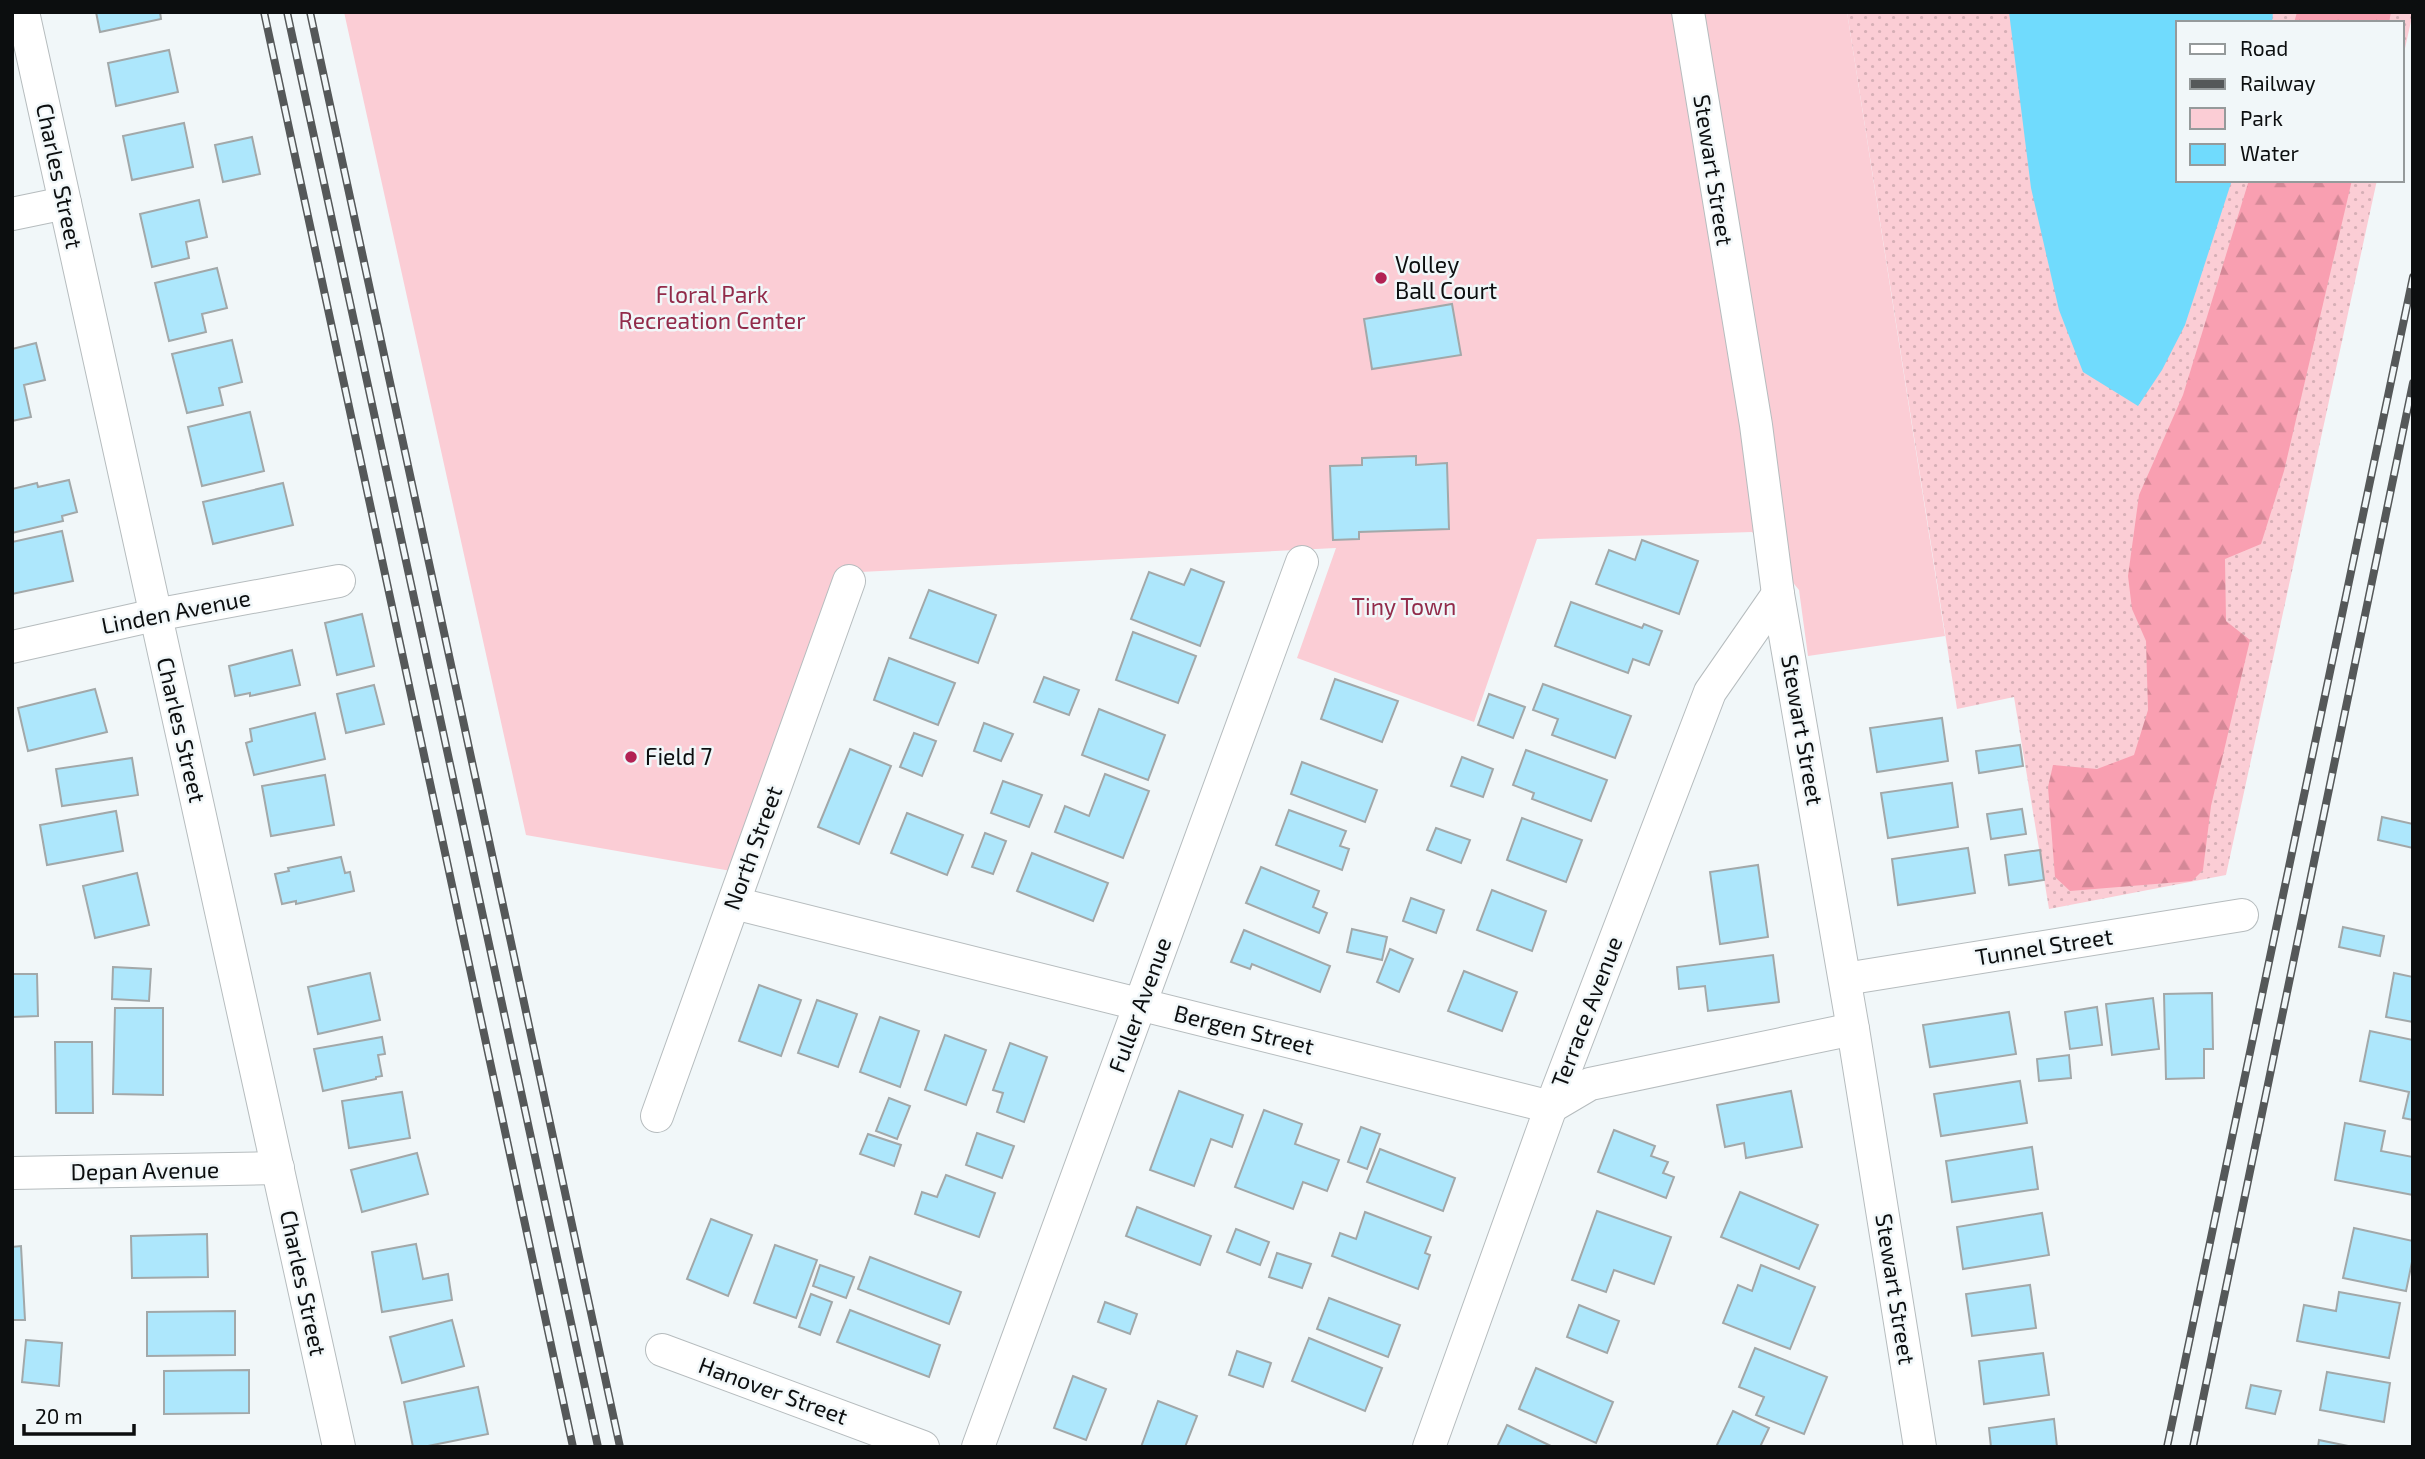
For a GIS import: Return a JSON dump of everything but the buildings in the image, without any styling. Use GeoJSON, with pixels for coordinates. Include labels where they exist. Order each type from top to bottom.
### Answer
{"type":"FeatureCollection","features":[{"type":"Feature","properties":{"kind":"street","name":"Charles Street"},"geometry":{"type":"LineString","coordinates":[[23,12],[339,1447]]}},
{"type":"Feature","properties":{"kind":"street","name":"Stewart Street"},"geometry":{"type":"LineString","coordinates":[[1688,12],[1756,425],[1778,594],[1845,979],[1920,1447]]}},
{"type":"Feature","properties":{"kind":"street"},"geometry":{"type":"LineString","coordinates":[[12,214],[65,203]]}},
{"type":"Feature","properties":{"kind":"street","name":"Fuller Avenue"},"geometry":{"type":"LineString","coordinates":[[978,1447],[1302,562]]}},
{"type":"Feature","properties":{"kind":"street","name":"Linden Avenue"},"geometry":{"type":"LineString","coordinates":[[12,646],[155,615],[339,581]]}},
{"type":"Feature","properties":{"kind":"street","name":"North Street"},"geometry":{"type":"LineString","coordinates":[[657,1116],[849,581]]}},
{"type":"Feature","properties":{"kind":"street","name":"Terrace Avenue"},"geometry":{"type":"LineString","coordinates":[[1429,1447],[1551,1107],[1710,692],[1778,594]]}},
{"type":"Feature","properties":{"kind":"street","name":"Bergen Street"},"geometry":{"type":"LineString","coordinates":[[734,903],[1551,1107]]}},
{"type":"Feature","properties":{"kind":"street","name":"Tunnel Street"},"geometry":{"type":"LineString","coordinates":[[1845,979],[2242,915]]}},
{"type":"Feature","properties":{"kind":"street"},"geometry":{"type":"LineString","coordinates":[[1551,1107],[1590,1084],[1853,1029]]}},
{"type":"Feature","properties":{"kind":"street","name":"Depan Avenue"},"geometry":{"type":"LineString","coordinates":[[12,1173],[278,1168]]}},
{"type":"Feature","properties":{"kind":"street","name":"Hanover Street"},"geometry":{"type":"LineString","coordinates":[[662,1350],[923,1447]]}},
{"type":"Feature","properties":{"kind":"green space","name":"Floral Park Recreation Center"},"geometry":{"type":"Polygon","coordinates":[[[344,12],[1847,12],[1945,636],[1808,656],[1799,590],[1752,532],[1537,539],[1474,722],[1297,658],[1336,548],[841,573],[731,871],[526,835],[344,12]]]}},
{"type":"Feature","properties":{"kind":"green space"},"geometry":{"type":"Polygon","coordinates":[[[1847,12],[2413,12],[2404,53],[2404,21],[2176,21],[2176,182],[2377,182],[2226,875],[2049,909],[2014,697],[1957,709],[1847,12]]]}},
{"type":"Feature","properties":{"kind":"green space"},"geometry":{"type":"Polygon","coordinates":[[[2297,12],[2391,12],[2389,21],[2295,21],[2297,12]]]}},
{"type":"Feature","properties":{"kind":"green space"},"geometry":{"type":"Polygon","coordinates":[[[2248,182],[2352,182],[2284,471],[2261,544],[2225,559],[2226,621],[2250,640],[2211,806],[2203,870],[2192,881],[2070,891],[2055,877],[2048,787],[2053,765],[2097,769],[2134,755],[2148,710],[2146,641],[2132,609],[2128,576],[2139,495],[2183,395],[2248,182]]]}},
{"type":"Feature","properties":{"kind":"water"},"geometry":{"type":"Polygon","coordinates":[[[2009,12],[2273,12],[2272,21],[2176,21],[2176,182],[2231,182],[2185,325],[2162,370],[2138,406],[2083,372],[2059,310],[2031,188],[2009,12]]]}},
{"type":"Feature","properties":{"kind":"railway"},"geometry":{"type":"LineString","coordinates":[[264,12],[573,1447]]}},
{"type":"Feature","properties":{"kind":"railway"},"geometry":{"type":"LineString","coordinates":[[287,12],[598,1447]]}},
{"type":"Feature","properties":{"kind":"railway"},"geometry":{"type":"LineString","coordinates":[[310,12],[620,1447]]}},
{"type":"Feature","properties":{"kind":"railway"},"geometry":{"type":"LineString","coordinates":[[2167,1447],[2413,277]]}},
{"type":"Feature","properties":{"kind":"railway"},"geometry":{"type":"LineString","coordinates":[[2193,1447],[2413,383]]}},
{"type":"Feature","properties":{"kind":"place","name":"Volley Ball Court"},"geometry":{"type":"Point","coordinates":[1381,278]}},
{"type":"Feature","properties":{"kind":"place","name":"Field 7"},"geometry":{"type":"Point","coordinates":[631,757]}},
{"type":"Feature","properties":{"kind":"park label","name":"Tiny Town"},"geometry":{"type":"Point","coordinates":[1404,607]}}]}
